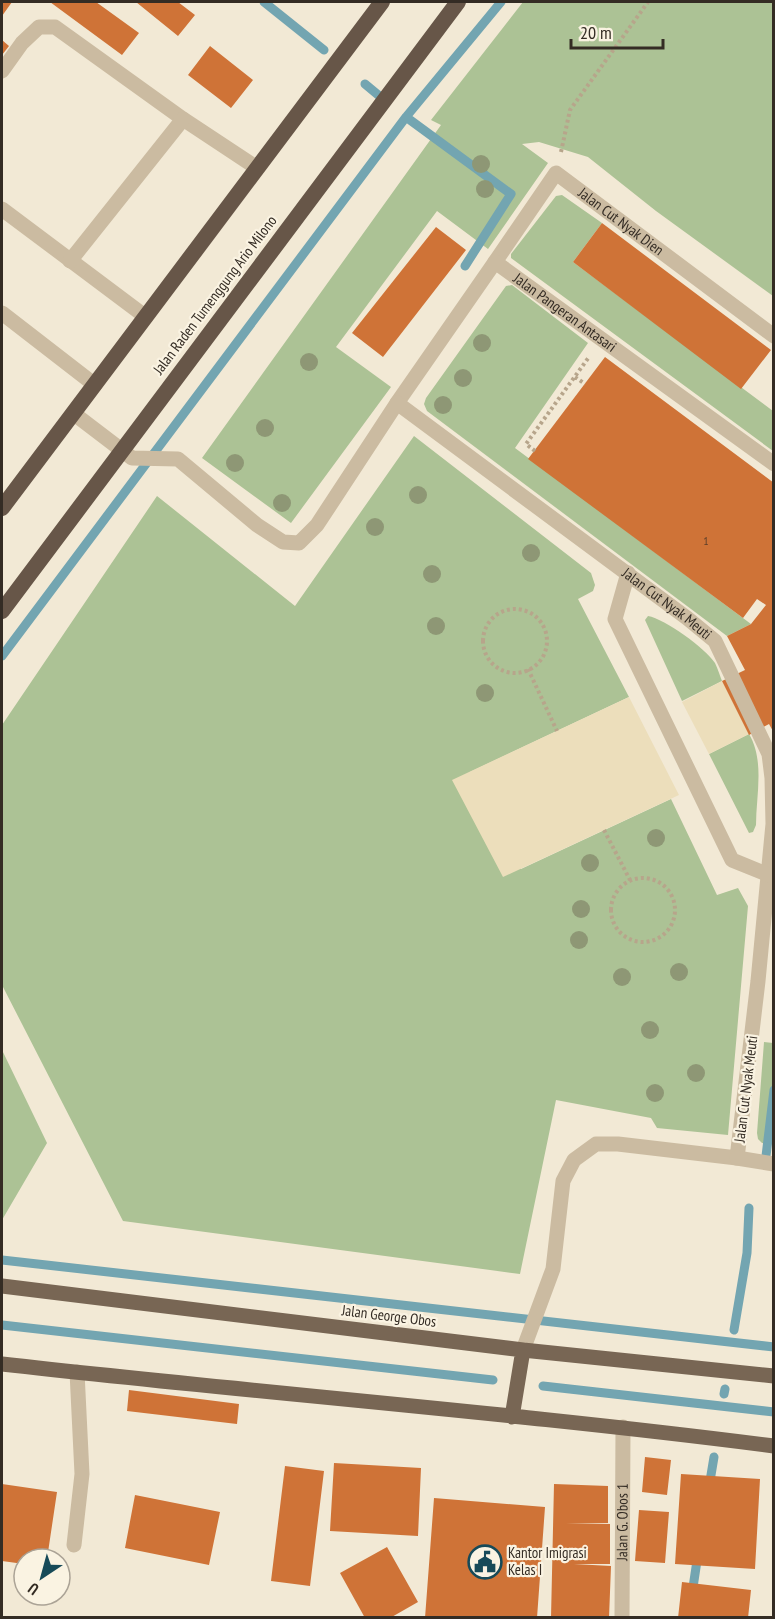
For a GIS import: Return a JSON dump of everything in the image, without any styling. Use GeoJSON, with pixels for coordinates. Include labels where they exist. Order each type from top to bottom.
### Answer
{"type":"FeatureCollection","features":[{"type":"Feature","properties":{"kind":"highway"},"geometry":{"type":"LineString","coordinates":[[4,498],[95,385],[382,2]]}},
{"type":"Feature","properties":{"kind":"highway","name":"Jalan Raden Tumenggung Ario Milono"},"geometry":{"type":"LineString","coordinates":[[2,611],[127,454],[458,2]]}},
{"type":"Feature","properties":{"kind":"main road","name":"Jalan George Obos"},"geometry":{"type":"LineString","coordinates":[[2,1286],[523,1350],[774,1376]]}},
{"type":"Feature","properties":{"kind":"main road"},"geometry":{"type":"LineString","coordinates":[[512,1417],[523,1350]]}},
{"type":"Feature","properties":{"kind":"main road"},"geometry":{"type":"LineString","coordinates":[[2,1364],[398,1403],[512,1417],[623,1426],[774,1446]]}},
{"type":"Feature","properties":{"kind":"street"},"geometry":{"type":"LineString","coordinates":[[2,70],[22,43],[39,27],[55,27],[183,119],[257,168]]}},
{"type":"Feature","properties":{"kind":"street"},"geometry":{"type":"LineString","coordinates":[[70,261],[183,119]]}},
{"type":"Feature","properties":{"kind":"street"},"geometry":{"type":"LineString","coordinates":[[73,413],[127,454],[178,459],[257,525],[283,542],[299,543],[317,525],[397,403],[556,173]]}},
{"type":"Feature","properties":{"kind":"street","name":"Jalan Cut Nyak Dien"},"geometry":{"type":"LineString","coordinates":[[556,173],[774,336]]}},
{"type":"Feature","properties":{"kind":"street"},"geometry":{"type":"LineString","coordinates":[[2,209],[146,317]]}},
{"type":"Feature","properties":{"kind":"street","name":"Jalan Pangeran Antasari"},"geometry":{"type":"LineString","coordinates":[[495,262],[774,464]]}},
{"type":"Feature","properties":{"kind":"street"},"geometry":{"type":"LineString","coordinates":[[2,313],[95,385]]}},
{"type":"Feature","properties":{"kind":"street","name":"Jalan Cut Nyak Meuti"},"geometry":{"type":"LineString","coordinates":[[397,403],[628,573],[715,641],[769,754],[774,824],[737,1158],[618,1144],[596,1144],[574,1160],[563,1181],[552,1269],[523,1350]]}},
{"type":"Feature","properties":{"kind":"street"},"geometry":{"type":"LineString","coordinates":[[628,573],[615,619],[732,860],[769,875]]}},
{"type":"Feature","properties":{"kind":"street"},"geometry":{"type":"LineString","coordinates":[[737,1158],[774,1164]]}},
{"type":"Feature","properties":{"kind":"street"},"geometry":{"type":"LineString","coordinates":[[74,1545],[82,1474],[77,1372]]}},
{"type":"Feature","properties":{"kind":"street","name":"Jalan G. Obos 1"},"geometry":{"type":"LineString","coordinates":[[622,1617],[623,1426]]}},
{"type":"Feature","properties":{"kind":"path"},"geometry":{"type":"LineString","coordinates":[[556,173],[570,110],[648,2]]}},
{"type":"Feature","properties":{"kind":"path"},"geometry":{"type":"LineString","coordinates":[[535,451],[526,444],[602,340]]}},
{"type":"Feature","properties":{"kind":"path"},"geometry":{"type":"LineString","coordinates":[[575,376],[585,384]]}},
{"type":"Feature","properties":{"kind":"path"},"geometry":{"type":"LineString","coordinates":[[519,609],[535,616],[545,630],[547,647],[538,663],[528,669],[510,672],[495,666],[486,654],[482,639],[488,622],[501,611],[519,609]]}},
{"type":"Feature","properties":{"kind":"path"},"geometry":{"type":"LineString","coordinates":[[528,669],[557,731]]}},
{"type":"Feature","properties":{"kind":"path"},"geometry":{"type":"LineString","coordinates":[[604,830],[630,880]]}},
{"type":"Feature","properties":{"kind":"path"},"geometry":{"type":"LineString","coordinates":[[647,878],[664,884],[674,899],[675,916],[667,932],[654,940],[638,941],[624,935],[614,923],[611,908],[616,891],[630,880],[647,878]]}},
{"type":"Feature","properties":{"kind":"green space"},"geometry":{"type":"Polygon","coordinates":[[[523,2],[773,2],[773,296],[656,211],[588,157],[539,142],[522,144],[548,163],[488,249],[437,211],[336,347],[391,387],[291,523],[202,458],[441,125],[431,120],[523,2]]]}},
{"type":"Feature","properties":{"kind":"green space"},"geometry":{"type":"Polygon","coordinates":[[[562,195],[602,223],[573,262],[773,411],[773,451],[511,258],[511,254],[556,196],[562,195]]]}},
{"type":"Feature","properties":{"kind":"green space"},"geometry":{"type":"Polygon","coordinates":[[[512,285],[588,343],[515,448],[751,624],[727,636],[427,411],[424,404],[426,398],[506,286],[512,285]]]}},
{"type":"Feature","properties":{"kind":"green space"},"geometry":{"type":"Polygon","coordinates":[[[414,436],[591,573],[595,585],[593,591],[578,599],[629,697],[470,772],[521,869],[671,799],[717,895],[738,888],[748,906],[728,1135],[657,1128],[651,1118],[556,1100],[520,1274],[123,1221],[2,985],[2,725],[157,496],[295,606],[414,436]]]}},
{"type":"Feature","properties":{"kind":"green space"},"geometry":{"type":"Polygon","coordinates":[[[648,616],[674,628],[703,650],[715,663],[722,681],[682,701],[645,620],[648,616]]]}},
{"type":"Feature","properties":{"kind":"green space"},"geometry":{"type":"Polygon","coordinates":[[[749,734],[757,756],[758,779],[756,825],[753,832],[749,833],[709,754],[749,734]]]}},
{"type":"Feature","properties":{"kind":"green space"},"geometry":{"type":"Polygon","coordinates":[[[764,1042],[773,1043],[773,1144],[762,1143],[757,1133],[764,1042]]]}},
{"type":"Feature","properties":{"kind":"green space"},"geometry":{"type":"Polygon","coordinates":[[[2,1050],[47,1143],[2,1220],[2,1050]]]}},
{"type":"Feature","properties":{"kind":"shaded area"},"geometry":{"type":"Polygon","coordinates":[[[722,681],[749,734],[709,754],[682,702],[722,681]]]}},
{"type":"Feature","properties":{"kind":"shaded area"},"geometry":{"type":"Polygon","coordinates":[[[629,697],[679,795],[503,877],[452,780],[629,697]]]}},
{"type":"Feature","properties":{"kind":"building"},"geometry":{"type":"Polygon","coordinates":[[[2,2],[12,2],[2,16],[2,2]]]}},
{"type":"Feature","properties":{"kind":"building"},"geometry":{"type":"Polygon","coordinates":[[[50,2],[96,2],[139,33],[122,55],[50,2]]]}},
{"type":"Feature","properties":{"kind":"building"},"geometry":{"type":"Polygon","coordinates":[[[136,2],[178,2],[195,15],[178,36],[136,2]]]}},
{"type":"Feature","properties":{"kind":"building"},"geometry":{"type":"Polygon","coordinates":[[[2,40],[9,46],[2,55],[2,40]]]}},
{"type":"Feature","properties":{"kind":"building"},"geometry":{"type":"Polygon","coordinates":[[[210,46],[253,80],[231,108],[188,75],[210,46]]]}},
{"type":"Feature","properties":{"kind":"building"},"geometry":{"type":"Polygon","coordinates":[[[602,223],[771,350],[741,389],[573,262],[602,223]]]}},
{"type":"Feature","properties":{"kind":"building"},"geometry":{"type":"Polygon","coordinates":[[[436,227],[466,250],[383,357],[352,333],[436,227]]]}},
{"type":"Feature","properties":{"kind":"building"},"geometry":{"type":"Polygon","coordinates":[[[605,357],[774,483],[774,733],[769,724],[749,735],[722,681],[745,670],[727,636],[751,624],[766,605],[757,599],[743,618],[528,459],[605,357]]]}},
{"type":"Feature","properties":{"kind":"building"},"geometry":{"type":"Polygon","coordinates":[[[129,1390],[239,1404],[237,1424],[127,1411],[129,1390]]]}},
{"type":"Feature","properties":{"kind":"building"},"geometry":{"type":"Polygon","coordinates":[[[645,1457],[671,1460],[667,1495],[642,1492],[645,1457]]]}},
{"type":"Feature","properties":{"kind":"building"},"geometry":{"type":"Polygon","coordinates":[[[334,1463],[421,1468],[418,1536],[330,1531],[334,1463]]]}},
{"type":"Feature","properties":{"kind":"building"},"geometry":{"type":"Polygon","coordinates":[[[285,1466],[324,1471],[310,1586],[271,1581],[285,1466]]]}},
{"type":"Feature","properties":{"kind":"building"},"geometry":{"type":"Polygon","coordinates":[[[681,1474],[760,1479],[755,1569],[675,1564],[681,1474]]]}},
{"type":"Feature","properties":{"kind":"building"},"geometry":{"type":"Polygon","coordinates":[[[2,1484],[57,1492],[49,1547],[12,1547],[12,1562],[2,1561],[2,1484]]]}},
{"type":"Feature","properties":{"kind":"building"},"geometry":{"type":"Polygon","coordinates":[[[554,1484],[608,1486],[608,1523],[566,1523],[610,1524],[610,1564],[574,1564],[611,1566],[609,1618],[551,1618],[554,1484]]]}},
{"type":"Feature","properties":{"kind":"building"},"geometry":{"type":"Polygon","coordinates":[[[135,1495],[220,1512],[209,1565],[125,1548],[135,1495]]]}},
{"type":"Feature","properties":{"kind":"building","name":"Kantor Imigrasi Kelas I"},"geometry":{"type":"Polygon","coordinates":[[[434,1498],[545,1507],[537,1618],[425,1618],[434,1498]]]}},
{"type":"Feature","properties":{"kind":"building"},"geometry":{"type":"Polygon","coordinates":[[[639,1510],[669,1512],[665,1563],[635,1561],[639,1510]]]}},
{"type":"Feature","properties":{"kind":"building"},"geometry":{"type":"Polygon","coordinates":[[[387,1547],[418,1602],[390,1618],[365,1618],[340,1573],[387,1547]]]}},
{"type":"Feature","properties":{"kind":"building"},"geometry":{"type":"Polygon","coordinates":[[[682,1582],[751,1590],[748,1618],[678,1618],[682,1582]]]}},
{"type":"Feature","properties":{"kind":"waterway"},"geometry":{"type":"LineString","coordinates":[[264,2],[324,50]]}},
{"type":"Feature","properties":{"kind":"waterway"},"geometry":{"type":"LineString","coordinates":[[2,656],[406,117],[501,2]]}},
{"type":"Feature","properties":{"kind":"waterway"},"geometry":{"type":"LineString","coordinates":[[365,84],[383,99]]}},
{"type":"Feature","properties":{"kind":"waterway"},"geometry":{"type":"LineString","coordinates":[[406,117],[511,194],[465,266]]}},
{"type":"Feature","properties":{"kind":"waterway"},"geometry":{"type":"LineString","coordinates":[[766,1156],[774,1090]]}},
{"type":"Feature","properties":{"kind":"waterway"},"geometry":{"type":"LineString","coordinates":[[734,1330],[747,1253],[749,1208]]}},
{"type":"Feature","properties":{"kind":"waterway"},"geometry":{"type":"LineString","coordinates":[[2,1260],[774,1347]]}},
{"type":"Feature","properties":{"kind":"waterway"},"geometry":{"type":"LineString","coordinates":[[2,1325],[493,1380]]}},
{"type":"Feature","properties":{"kind":"waterway"},"geometry":{"type":"LineString","coordinates":[[543,1386],[774,1412]]}},
{"type":"Feature","properties":{"kind":"waterway"},"geometry":{"type":"LineString","coordinates":[[724,1394],[725,1389]]}},
{"type":"Feature","properties":{"kind":"waterway"},"geometry":{"type":"LineString","coordinates":[[709,1487],[714,1457]]}},
{"type":"Feature","properties":{"kind":"waterway"},"geometry":{"type":"LineString","coordinates":[[692,1594],[698,1554]]}},
{"type":"Feature","properties":{"kind":"place","name":"Kantor Imigrasi Kelas I"},"geometry":{"type":"Point","coordinates":[485,1562]}}]}
